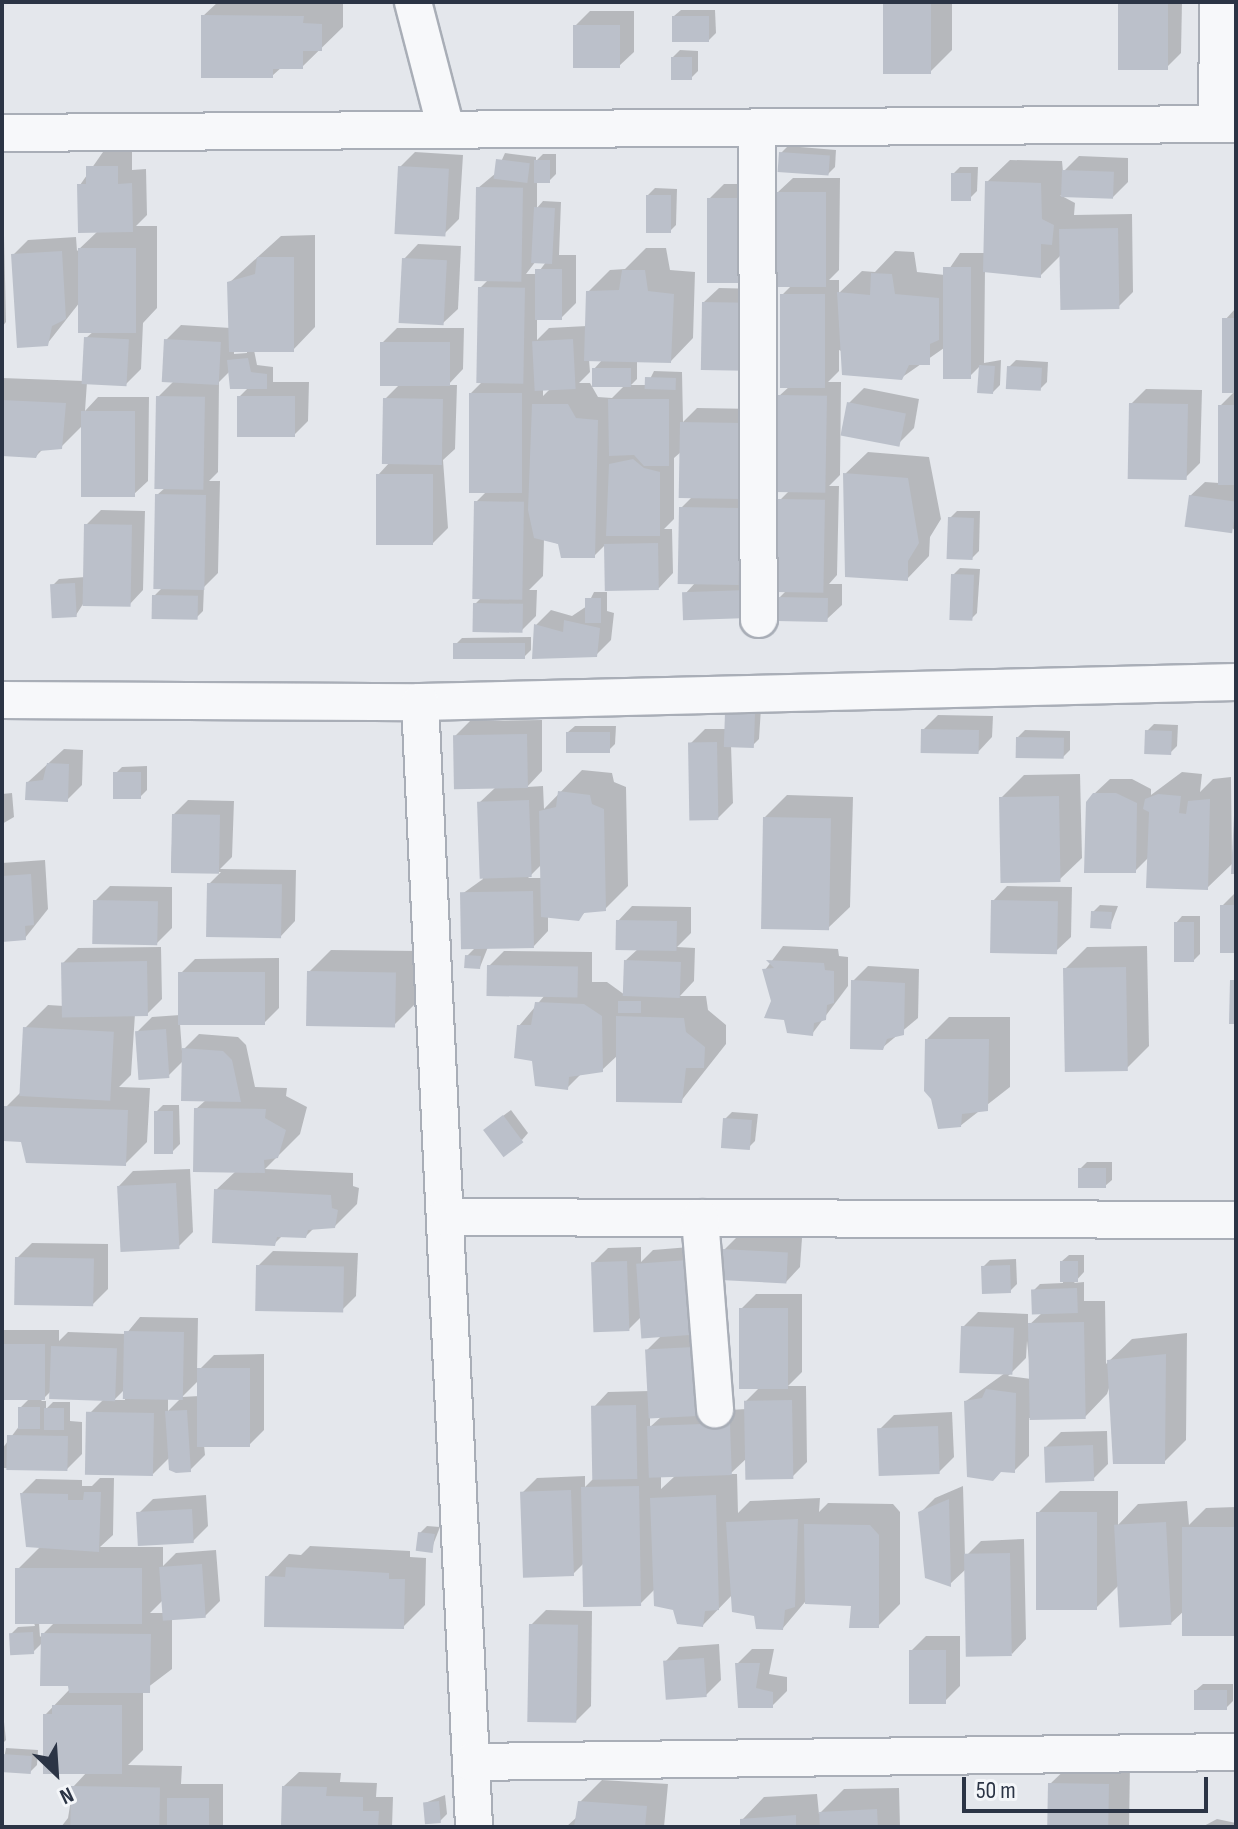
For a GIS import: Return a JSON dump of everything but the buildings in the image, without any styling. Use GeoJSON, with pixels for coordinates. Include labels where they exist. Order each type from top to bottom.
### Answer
{"type":"FeatureCollection","features":[{"type":"Feature","properties":{"kind":"street"},"geometry":{"type":"LineString","coordinates":[[413,2],[446,129]]}},
{"type":"Feature","properties":{"kind":"street"},"geometry":{"type":"LineString","coordinates":[[2,133],[1226,124],[1218,2]]}},
{"type":"Feature","properties":{"kind":"street"},"geometry":{"type":"LineString","coordinates":[[757,127],[759,619]]}},
{"type":"Feature","properties":{"kind":"street"},"geometry":{"type":"LineString","coordinates":[[2,700],[420,702],[1236,682]]}},
{"type":"Feature","properties":{"kind":"street"},"geometry":{"type":"LineString","coordinates":[[420,702],[474,1827]]}},
{"type":"Feature","properties":{"kind":"street"},"geometry":{"type":"LineString","coordinates":[[445,1217],[1236,1220]]}},
{"type":"Feature","properties":{"kind":"street"},"geometry":{"type":"LineString","coordinates":[[700,1218],[715,1409]]}},
{"type":"Feature","properties":{"kind":"street"},"geometry":{"type":"LineString","coordinates":[[471,1762],[1236,1752]]}}]}
